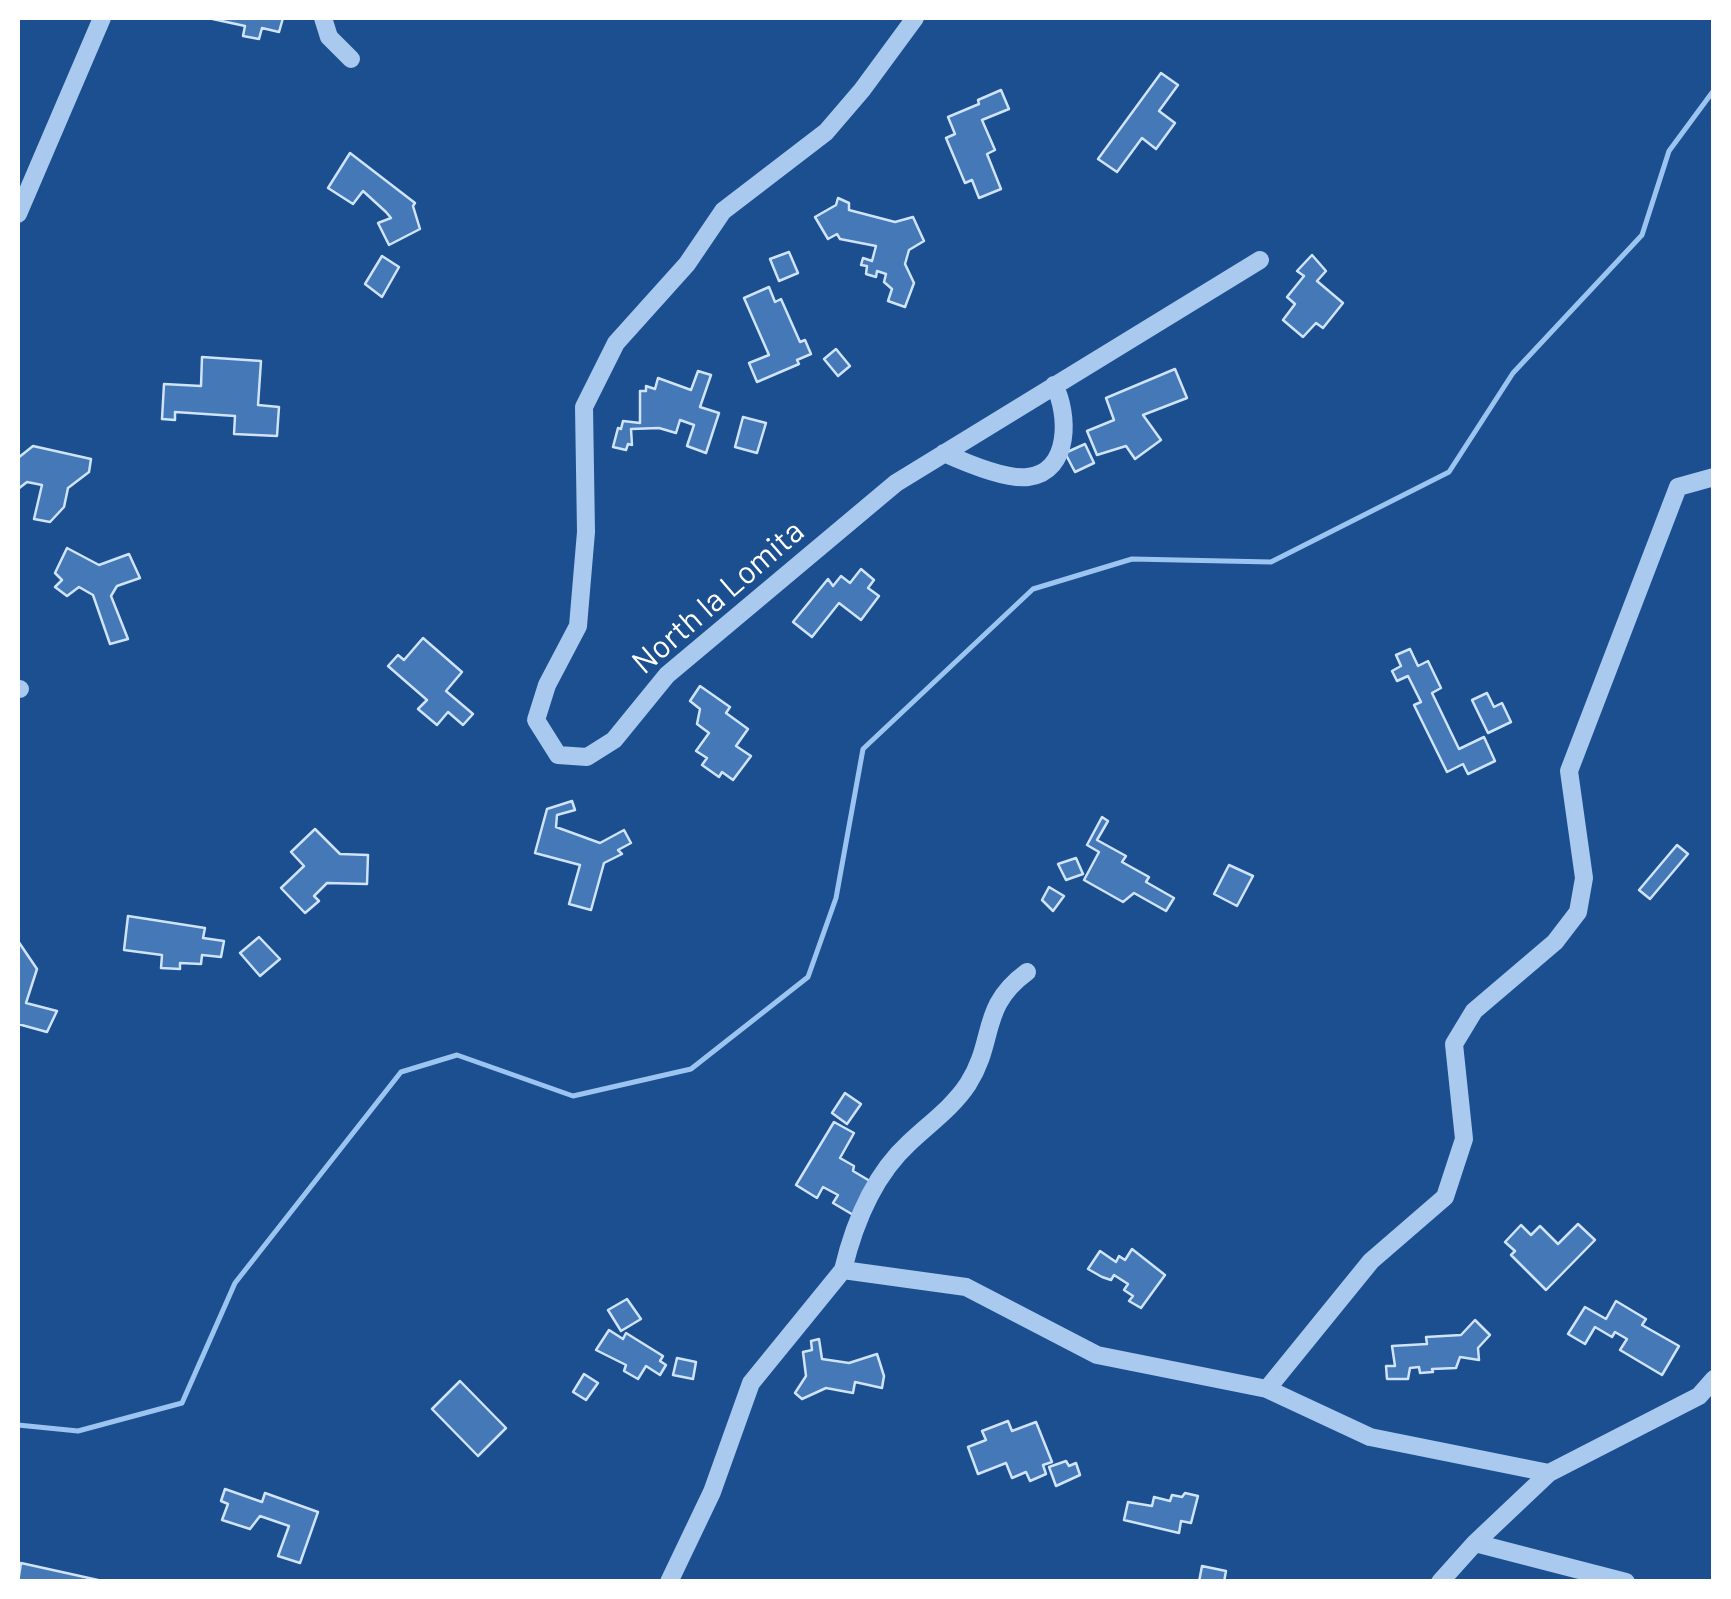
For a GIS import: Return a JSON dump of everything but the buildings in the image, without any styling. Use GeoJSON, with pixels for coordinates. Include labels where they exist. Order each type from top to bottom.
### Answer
{"type":"FeatureCollection","features":[{"type":"Feature","properties":{"kind":"street"},"geometry":{"type":"LineString","coordinates":[[18,214],[102,18]]}},
{"type":"Feature","properties":{"kind":"street"},"geometry":{"type":"LineString","coordinates":[[323,18],[329,36],[351,59]]}},
{"type":"Feature","properties":{"kind":"street","name":"North la Lomita"},"geometry":{"type":"LineString","coordinates":[[916,18],[826,132],[723,211],[687,264],[616,343],[584,406],[586,532],[578,626],[547,685],[536,720],[558,755],[587,757],[614,740],[666,674],[896,483],[1260,260]]}},
{"type":"Feature","properties":{"kind":"street"},"geometry":{"type":"LineString","coordinates":[[944,453],[968,464],[1026,478],[1044,471],[1063,441],[1065,420],[1054,384]]}},
{"type":"Feature","properties":{"kind":"street"},"geometry":{"type":"LineString","coordinates":[[1267,1389],[1371,1261],[1445,1197],[1464,1138],[1454,1044],[1474,1010],[1556,942],[1578,912],[1584,878],[1569,771],[1678,487],[1714,477]]}},
{"type":"Feature","properties":{"kind":"street"},"geometry":{"type":"LineString","coordinates":[[668,1582],[712,1492],[751,1383],[843,1270],[860,1216],[886,1169],[966,1086],[979,1064],[1000,995],[1026,972]]}},
{"type":"Feature","properties":{"kind":"street"},"geometry":{"type":"LineString","coordinates":[[843,1270],[966,1287],[1098,1355],[1267,1389],[1370,1437],[1549,1473]]}},
{"type":"Feature","properties":{"kind":"street"},"geometry":{"type":"LineString","coordinates":[[1440,1582],[1549,1473],[1698,1396],[1714,1379]]}},
{"type":"Feature","properties":{"kind":"street"},"geometry":{"type":"LineString","coordinates":[[1475,1543],[1626,1582]]}},
{"type":"Feature","properties":{"kind":"waterway"},"geometry":{"type":"LineString","coordinates":[[18,1425],[78,1431],[182,1403],[235,1283],[401,1072],[457,1055],[573,1096],[691,1069],[808,977],[836,898],[863,749],[1033,589],[1132,559],[1271,562],[1449,472],[1513,373],[1642,235],[1669,151],[1714,90]]}}]}
